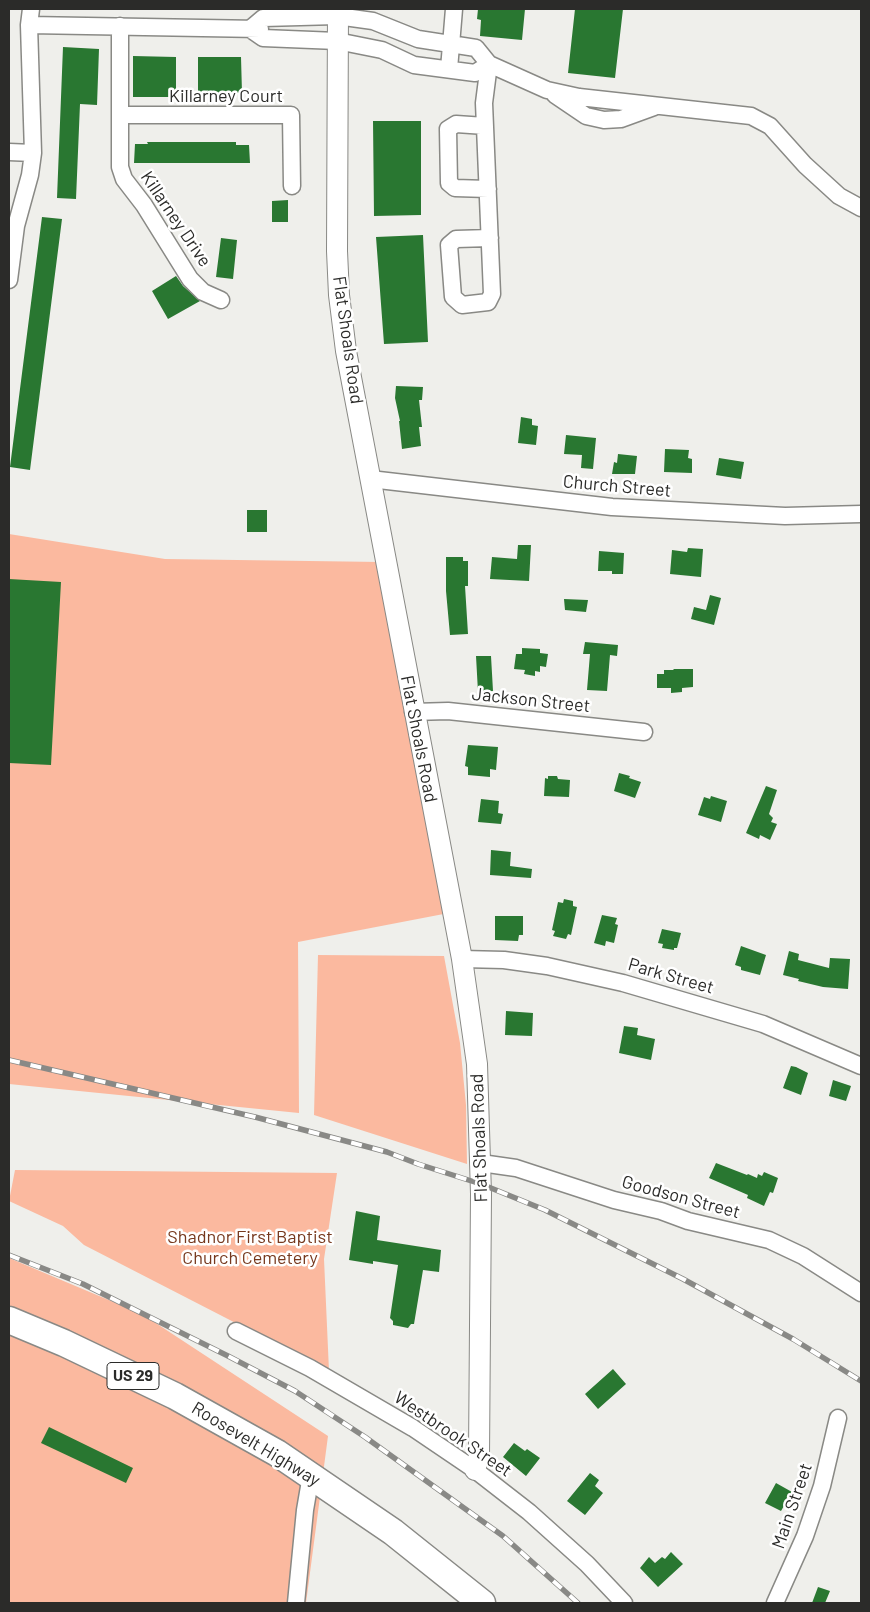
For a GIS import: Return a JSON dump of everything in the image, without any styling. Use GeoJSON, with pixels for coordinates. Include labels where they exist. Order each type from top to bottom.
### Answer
{"type":"FeatureCollection","features":[{"type":"Feature","properties":{"kind":"main road","name":"Roosevelt Highway"},"geometry":{"type":"LineString","coordinates":[[9,1320],[72,1347],[175,1396],[277,1453],[393,1532],[482,1603]]}},
{"type":"Feature","properties":{"kind":"street"},"geometry":{"type":"LineString","coordinates":[[449,69],[454,9]]}},
{"type":"Feature","properties":{"kind":"street"},"geometry":{"type":"LineString","coordinates":[[9,280],[12,226],[30,175],[33,153],[30,17],[120,26],[250,29],[263,38],[298,29],[337,12],[373,21],[418,39],[476,48],[489,64],[547,90],[579,97],[751,116],[770,126],[805,165],[839,196],[861,208]]}},
{"type":"Feature","properties":{"kind":"street","name":"Flat Shoals Road"},"geometry":{"type":"LineString","coordinates":[[337,12],[337,251],[339,295],[346,351],[413,712],[462,959],[477,1064],[481,1162],[479,1456],[475,1470]]}},
{"type":"Feature","properties":{"kind":"street","name":"Killarney Drive"},"geometry":{"type":"LineString","coordinates":[[120,26],[120,168],[124,179],[144,205],[190,279],[203,292],[221,300]]}},
{"type":"Feature","properties":{"kind":"street"},"geometry":{"type":"LineString","coordinates":[[298,29],[337,41],[382,50],[414,65],[475,73],[489,64]]}},
{"type":"Feature","properties":{"kind":"street"},"geometry":{"type":"LineString","coordinates":[[489,64],[484,103],[490,238]]}},
{"type":"Feature","properties":{"kind":"street","name":"Killarney Court"},"geometry":{"type":"LineString","coordinates":[[120,115],[291,115],[292,186]]}},
{"type":"Feature","properties":{"kind":"street"},"geometry":{"type":"LineString","coordinates":[[486,126],[456,124],[448,129],[449,183],[455,188],[488,189]]}},
{"type":"Feature","properties":{"kind":"street"},"geometry":{"type":"LineString","coordinates":[[9,152],[33,153]]}},
{"type":"Feature","properties":{"kind":"street","name":"Church Street"},"geometry":{"type":"LineString","coordinates":[[370,479],[612,507],[785,516],[861,514]]}},
{"type":"Feature","properties":{"kind":"street","name":"Jackson Street"},"geometry":{"type":"LineString","coordinates":[[413,712],[448,711],[644,732]]}},
{"type":"Feature","properties":{"kind":"street","name":"Park Street"},"geometry":{"type":"LineString","coordinates":[[462,959],[504,960],[547,966],[623,983],[763,1024],[861,1066]]}},
{"type":"Feature","properties":{"kind":"street","name":"Goodson Street"},"geometry":{"type":"LineString","coordinates":[[481,1162],[516,1168],[614,1200],[661,1211],[688,1221],[769,1240],[803,1256],[861,1293]]}},
{"type":"Feature","properties":{"kind":"street","name":"Westbrook Street"},"geometry":{"type":"LineString","coordinates":[[236,1331],[310,1368],[404,1423],[475,1470],[529,1512],[587,1564],[624,1603]]}},
{"type":"Feature","properties":{"kind":"street","name":"Main Street"},"geometry":{"type":"LineString","coordinates":[[775,1603],[805,1536],[822,1486],[838,1418]]}},
{"type":"Feature","properties":{"kind":"street"},"geometry":{"type":"LineString","coordinates":[[296,1603],[305,1510],[311,1476]]}},
{"type":"Feature","properties":{"kind":"green space"},"geometry":{"type":"Polygon","coordinates":[[[9,534],[165,559],[381,562],[454,912],[298,942],[299,1113],[9,1084],[9,534]]]}},
{"type":"Feature","properties":{"kind":"green space"},"geometry":{"type":"Polygon","coordinates":[[[318,955],[444,956],[460,1043],[466,1105],[467,1164],[314,1115],[318,955]]]}},
{"type":"Feature","properties":{"kind":"green space","name":"Shadnor First Baptist Church Cemetery"},"geometry":{"type":"Polygon","coordinates":[[[15,1170],[337,1173],[324,1259],[329,1371],[84,1245],[63,1226],[9,1201],[15,1170]]]}},
{"type":"Feature","properties":{"kind":"green space"},"geometry":{"type":"Polygon","coordinates":[[[9,1258],[142,1314],[328,1436],[306,1603],[9,1603],[9,1258]]]}},
{"type":"Feature","properties":{"kind":"building"},"geometry":{"type":"Polygon","coordinates":[[[478,9],[525,9],[522,40],[480,36],[481,20],[477,19],[478,9]]]}},
{"type":"Feature","properties":{"kind":"building"},"geometry":{"type":"Polygon","coordinates":[[[575,9],[623,9],[615,78],[568,73],[575,9]]]}},
{"type":"Feature","properties":{"kind":"building"},"geometry":{"type":"Polygon","coordinates":[[[63,47],[99,49],[97,105],[80,104],[76,199],[57,198],[63,47]]]}},
{"type":"Feature","properties":{"kind":"building"},"geometry":{"type":"Polygon","coordinates":[[[133,56],[176,57],[176,97],[133,97],[133,56]]]}},
{"type":"Feature","properties":{"kind":"building"},"geometry":{"type":"Polygon","coordinates":[[[198,57],[241,57],[242,93],[198,93],[198,57]]]}},
{"type":"Feature","properties":{"kind":"building"},"geometry":{"type":"Polygon","coordinates":[[[373,121],[421,121],[421,215],[374,216],[373,121]]]}},
{"type":"Feature","properties":{"kind":"building"},"geometry":{"type":"Polygon","coordinates":[[[147,142],[236,142],[236,145],[249,145],[250,163],[134,163],[135,144],[148,144],[147,142]]]}},
{"type":"Feature","properties":{"kind":"building"},"geometry":{"type":"Polygon","coordinates":[[[288,200],[288,222],[272,222],[272,201],[288,200]]]}},
{"type":"Feature","properties":{"kind":"building"},"geometry":{"type":"Polygon","coordinates":[[[42,217],[62,219],[30,470],[10,467],[42,217]]]}},
{"type":"Feature","properties":{"kind":"building"},"geometry":{"type":"Polygon","coordinates":[[[423,235],[428,342],[384,344],[376,237],[423,235]]]}},
{"type":"Feature","properties":{"kind":"building"},"geometry":{"type":"Polygon","coordinates":[[[221,238],[237,240],[233,279],[216,277],[221,238]]]}},
{"type":"Feature","properties":{"kind":"building"},"geometry":{"type":"Polygon","coordinates":[[[176,276],[183,286],[200,301],[168,319],[152,291],[176,276]]]}},
{"type":"Feature","properties":{"kind":"building"},"geometry":{"type":"Polygon","coordinates":[[[396,386],[423,387],[422,400],[419,400],[422,427],[419,427],[421,446],[402,449],[400,421],[395,398],[396,386]]]}},
{"type":"Feature","properties":{"kind":"building"},"geometry":{"type":"Polygon","coordinates":[[[521,417],[532,419],[532,425],[538,426],[536,445],[518,443],[521,417]]]}},
{"type":"Feature","properties":{"kind":"building"},"geometry":{"type":"Polygon","coordinates":[[[566,435],[596,438],[593,469],[581,468],[582,455],[564,454],[566,435]]]}},
{"type":"Feature","properties":{"kind":"building"},"geometry":{"type":"Polygon","coordinates":[[[665,449],[689,450],[688,458],[692,459],[692,473],[664,472],[665,449]]]}},
{"type":"Feature","properties":{"kind":"building"},"geometry":{"type":"Polygon","coordinates":[[[618,454],[637,456],[635,474],[612,474],[614,462],[617,463],[618,454]]]}},
{"type":"Feature","properties":{"kind":"building"},"geometry":{"type":"Polygon","coordinates":[[[719,458],[744,462],[741,479],[716,475],[719,458]]]}},
{"type":"Feature","properties":{"kind":"building"},"geometry":{"type":"Polygon","coordinates":[[[247,510],[267,510],[267,532],[247,532],[247,510]]]}},
{"type":"Feature","properties":{"kind":"building"},"geometry":{"type":"Polygon","coordinates":[[[518,545],[531,545],[529,581],[490,579],[492,557],[517,559],[518,545]]]}},
{"type":"Feature","properties":{"kind":"building"},"geometry":{"type":"Polygon","coordinates":[[[688,548],[703,549],[701,577],[670,574],[672,550],[687,552],[688,548]]]}},
{"type":"Feature","properties":{"kind":"building"},"geometry":{"type":"Polygon","coordinates":[[[599,551],[624,553],[623,574],[612,574],[612,571],[598,571],[599,551]]]}},
{"type":"Feature","properties":{"kind":"building"},"geometry":{"type":"Polygon","coordinates":[[[446,557],[463,557],[463,561],[468,561],[468,586],[465,586],[468,634],[450,635],[446,591],[446,557]]]}},
{"type":"Feature","properties":{"kind":"building"},"geometry":{"type":"Polygon","coordinates":[[[9,579],[61,582],[51,765],[9,763],[9,579]]]}},
{"type":"Feature","properties":{"kind":"building"},"geometry":{"type":"Polygon","coordinates":[[[710,595],[721,598],[714,625],[691,619],[694,607],[706,610],[710,595]]]}},
{"type":"Feature","properties":{"kind":"building"},"geometry":{"type":"Polygon","coordinates":[[[564,599],[588,600],[586,612],[565,610],[564,599]]]}},
{"type":"Feature","properties":{"kind":"building"},"geometry":{"type":"Polygon","coordinates":[[[585,642],[618,645],[617,656],[610,655],[607,691],[587,690],[590,654],[583,654],[585,642]]]}},
{"type":"Feature","properties":{"kind":"building"},"geometry":{"type":"Polygon","coordinates":[[[522,648],[540,649],[540,653],[548,654],[546,667],[540,666],[540,672],[535,671],[535,676],[524,674],[525,670],[514,669],[516,654],[522,654],[522,648]]]}},
{"type":"Feature","properties":{"kind":"building"},"geometry":{"type":"Polygon","coordinates":[[[476,656],[491,656],[493,691],[478,692],[476,656]]]}},
{"type":"Feature","properties":{"kind":"building"},"geometry":{"type":"Polygon","coordinates":[[[693,669],[693,687],[682,688],[682,692],[671,693],[671,688],[657,688],[657,674],[664,674],[664,670],[693,669]]]}},
{"type":"Feature","properties":{"kind":"building"},"geometry":{"type":"Polygon","coordinates":[[[468,745],[498,747],[496,770],[490,769],[490,777],[468,775],[468,767],[465,766],[468,745]]]}},
{"type":"Feature","properties":{"kind":"building"},"geometry":{"type":"Polygon","coordinates":[[[619,773],[641,782],[635,798],[614,791],[619,773]]]}},
{"type":"Feature","properties":{"kind":"building"},"geometry":{"type":"Polygon","coordinates":[[[548,776],[557,776],[558,779],[570,780],[569,797],[544,796],[545,778],[548,779],[548,776]]]}},
{"type":"Feature","properties":{"kind":"building"},"geometry":{"type":"Polygon","coordinates":[[[766,786],[777,790],[769,814],[773,818],[771,822],[777,824],[770,840],[760,835],[759,839],[746,833],[766,786]]]}},
{"type":"Feature","properties":{"kind":"building"},"geometry":{"type":"Polygon","coordinates":[[[711,796],[727,801],[721,822],[698,815],[704,797],[710,799],[711,796]]]}},
{"type":"Feature","properties":{"kind":"building"},"geometry":{"type":"Polygon","coordinates":[[[481,799],[499,801],[498,813],[503,814],[501,824],[478,822],[481,799]]]}},
{"type":"Feature","properties":{"kind":"building"},"geometry":{"type":"Polygon","coordinates":[[[491,850],[511,852],[510,866],[532,869],[531,878],[490,875],[491,850]]]}},
{"type":"Feature","properties":{"kind":"building"},"geometry":{"type":"Polygon","coordinates":[[[564,899],[573,901],[573,906],[577,907],[571,935],[568,934],[566,939],[553,936],[555,931],[552,930],[558,902],[563,903],[564,899]]]}},
{"type":"Feature","properties":{"kind":"building"},"geometry":{"type":"Polygon","coordinates":[[[602,915],[617,918],[615,924],[618,925],[614,943],[606,941],[605,946],[594,943],[602,915]]]}},
{"type":"Feature","properties":{"kind":"building"},"geometry":{"type":"Polygon","coordinates":[[[495,916],[523,916],[523,935],[519,935],[518,941],[495,940],[495,916]]]}},
{"type":"Feature","properties":{"kind":"building"},"geometry":{"type":"Polygon","coordinates":[[[662,929],[681,933],[677,948],[674,948],[674,950],[662,948],[663,944],[658,943],[662,929]]]}},
{"type":"Feature","properties":{"kind":"building"},"geometry":{"type":"Polygon","coordinates":[[[741,946],[766,955],[760,975],[741,970],[741,967],[735,965],[741,946]]]}},
{"type":"Feature","properties":{"kind":"building"},"geometry":{"type":"Polygon","coordinates":[[[789,951],[799,954],[798,960],[829,968],[830,958],[850,959],[848,989],[823,987],[783,975],[789,951]]]}},
{"type":"Feature","properties":{"kind":"building"},"geometry":{"type":"Polygon","coordinates":[[[506,1011],[533,1013],[532,1036],[505,1035],[506,1011]]]}},
{"type":"Feature","properties":{"kind":"building"},"geometry":{"type":"Polygon","coordinates":[[[624,1026],[638,1028],[637,1035],[655,1039],[651,1060],[619,1053],[624,1026]]]}},
{"type":"Feature","properties":{"kind":"building"},"geometry":{"type":"Polygon","coordinates":[[[791,1066],[808,1073],[801,1095],[783,1088],[791,1066]]]}},
{"type":"Feature","properties":{"kind":"building"},"geometry":{"type":"Polygon","coordinates":[[[833,1080],[851,1086],[846,1101],[829,1096],[833,1080]]]}},
{"type":"Feature","properties":{"kind":"building"},"geometry":{"type":"Polygon","coordinates":[[[716,1163],[757,1178],[758,1174],[762,1176],[764,1172],[778,1178],[773,1193],[770,1192],[764,1206],[747,1198],[748,1195],[709,1178],[716,1163]]]}},
{"type":"Feature","properties":{"kind":"building"},"geometry":{"type":"Polygon","coordinates":[[[356,1211],[380,1216],[377,1240],[441,1250],[439,1272],[423,1270],[414,1324],[411,1324],[408,1328],[393,1325],[393,1321],[390,1318],[398,1265],[373,1261],[373,1264],[349,1260],[356,1211]]]}},
{"type":"Feature","properties":{"kind":"building"},"geometry":{"type":"Polygon","coordinates":[[[613,1369],[626,1384],[598,1409],[585,1394],[613,1369]]]}},
{"type":"Feature","properties":{"kind":"building"},"geometry":{"type":"Polygon","coordinates":[[[49,1427],[133,1468],[126,1483],[41,1443],[49,1427]]]}},
{"type":"Feature","properties":{"kind":"building"},"geometry":{"type":"Polygon","coordinates":[[[514,1443],[540,1458],[526,1476],[503,1457],[514,1443]]]}},
{"type":"Feature","properties":{"kind":"building"},"geometry":{"type":"Polygon","coordinates":[[[590,1473],[599,1480],[595,1486],[603,1493],[585,1515],[567,1501],[590,1473]]]}},
{"type":"Feature","properties":{"kind":"building"},"geometry":{"type":"Polygon","coordinates":[[[776,1483],[792,1492],[781,1511],[765,1503],[776,1483]]]}},
{"type":"Feature","properties":{"kind":"building"},"geometry":{"type":"Polygon","coordinates":[[[671,1552],[683,1564],[658,1587],[640,1568],[649,1557],[655,1563],[662,1557],[665,1559],[671,1552]]]}},
{"type":"Feature","properties":{"kind":"building"},"geometry":{"type":"Polygon","coordinates":[[[818,1587],[830,1591],[825,1603],[812,1603],[818,1587]]]}},
{"type":"Feature","properties":{"kind":"railway"},"geometry":{"type":"LineString","coordinates":[[9,1060],[255,1117],[387,1152],[481,1184],[545,1210],[683,1279],[793,1339],[861,1381]]}},
{"type":"Feature","properties":{"kind":"railway"},"geometry":{"type":"LineString","coordinates":[[9,1255],[83,1284],[295,1391],[365,1437],[503,1536],[578,1603]]}}]}
